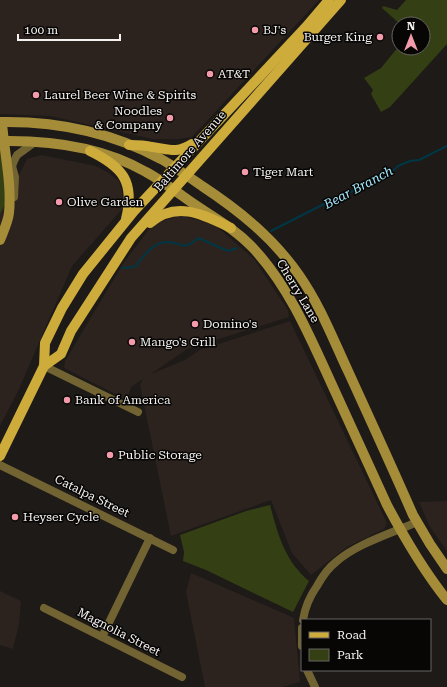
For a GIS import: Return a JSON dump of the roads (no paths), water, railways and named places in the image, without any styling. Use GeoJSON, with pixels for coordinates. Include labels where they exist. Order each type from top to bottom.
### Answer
{"type":"FeatureCollection","features":[{"type":"Feature","properties":{"kind":"main road","name":"Baltimore Avenue"},"geometry":{"type":"LineString","coordinates":[[0,456],[4,443],[44,366],[45,343],[65,302],[82,274],[125,221],[306,28],[329,0]]}},
{"type":"Feature","properties":{"kind":"main road","name":"Baltimore Avenue"},"geometry":{"type":"LineString","coordinates":[[44,366],[61,354],[71,332],[131,238],[341,0]]}},
{"type":"Feature","properties":{"kind":"main road"},"geometry":{"type":"LineString","coordinates":[[0,240],[9,214],[8,174],[2,141],[1,122]]}},
{"type":"Feature","properties":{"kind":"main road","name":"Cherry Lane"},"geometry":{"type":"LineString","coordinates":[[1,122],[64,126],[84,130],[129,145],[174,167],[219,196],[252,222],[279,250],[300,276],[321,312],[417,522],[447,569]]}},
{"type":"Feature","properties":{"kind":"main road"},"geometry":{"type":"LineString","coordinates":[[129,145],[168,150],[183,150],[201,139]]}},
{"type":"Feature","properties":{"kind":"main road","name":"Cherry Lane"},"geometry":{"type":"LineString","coordinates":[[2,141],[35,142],[72,147],[121,160],[162,181],[231,228],[254,248],[268,264],[305,325],[387,505],[419,562],[447,600]]}},
{"type":"Feature","properties":{"kind":"main road"},"geometry":{"type":"LineString","coordinates":[[90,151],[107,159],[119,169],[126,180],[129,198],[125,221]]}},
{"type":"Feature","properties":{"kind":"main road"},"geometry":{"type":"LineString","coordinates":[[131,238],[158,216],[176,210],[193,212],[211,218],[231,228]]}},
{"type":"Feature","properties":{"kind":"street"},"geometry":{"type":"LineString","coordinates":[[7,220],[12,214],[14,197],[15,177],[12,166],[17,156],[35,142]]}},
{"type":"Feature","properties":{"kind":"street"},"geometry":{"type":"LineString","coordinates":[[44,366],[138,412]]}},
{"type":"Feature","properties":{"kind":"street","name":"Catalpa Street"},"geometry":{"type":"LineString","coordinates":[[0,465],[173,550]]}},
{"type":"Feature","properties":{"kind":"street"},"geometry":{"type":"LineString","coordinates":[[303,619],[305,609],[312,593],[323,576],[336,562],[358,548],[417,522]]}},
{"type":"Feature","properties":{"kind":"street"},"geometry":{"type":"LineString","coordinates":[[102,637],[150,538]]}},
{"type":"Feature","properties":{"kind":"street","name":"Magnolia Street"},"geometry":{"type":"LineString","coordinates":[[44,608],[182,677]]}},
{"type":"Feature","properties":{"kind":"street"},"geometry":{"type":"LineString","coordinates":[[307,671],[315,687]]}},
{"type":"Feature","properties":{"kind":"waterway","name":"Bear Branch"},"geometry":{"type":"LineString","coordinates":[[271,231],[326,203],[377,180],[392,172],[398,166],[410,161],[419,160],[447,146]]}},
{"type":"Feature","properties":{"kind":"waterway","name":"Bear Branch"},"geometry":{"type":"LineString","coordinates":[[122,268],[135,267],[152,248],[166,242],[189,245],[198,238],[228,251],[237,248]]}},
{"type":"Feature","properties":{"kind":"place","name":"BJ's"},"geometry":{"type":"Point","coordinates":[255,30]}},
{"type":"Feature","properties":{"kind":"place","name":"Burger King"},"geometry":{"type":"Point","coordinates":[380,37]}},
{"type":"Feature","properties":{"kind":"place","name":"AT&T"},"geometry":{"type":"Point","coordinates":[210,74]}},
{"type":"Feature","properties":{"kind":"place","name":"Laurel Beer Wine & Spirits"},"geometry":{"type":"Point","coordinates":[36,95]}},
{"type":"Feature","properties":{"kind":"place","name":"Noodles & Company"},"geometry":{"type":"Point","coordinates":[170,118]}},
{"type":"Feature","properties":{"kind":"place","name":"Tiger Mart"},"geometry":{"type":"Point","coordinates":[245,172]}},
{"type":"Feature","properties":{"kind":"place","name":"Olive Garden"},"geometry":{"type":"Point","coordinates":[59,202]}},
{"type":"Feature","properties":{"kind":"place","name":"Domino's"},"geometry":{"type":"Point","coordinates":[195,324]}},
{"type":"Feature","properties":{"kind":"place","name":"Mango's Grill"},"geometry":{"type":"Point","coordinates":[132,342]}},
{"type":"Feature","properties":{"kind":"place","name":"Bank of America"},"geometry":{"type":"Point","coordinates":[67,400]}},
{"type":"Feature","properties":{"kind":"place","name":"Public Storage"},"geometry":{"type":"Point","coordinates":[110,455]}},
{"type":"Feature","properties":{"kind":"place","name":"Heyser Cycle"},"geometry":{"type":"Point","coordinates":[15,517]}}]}
